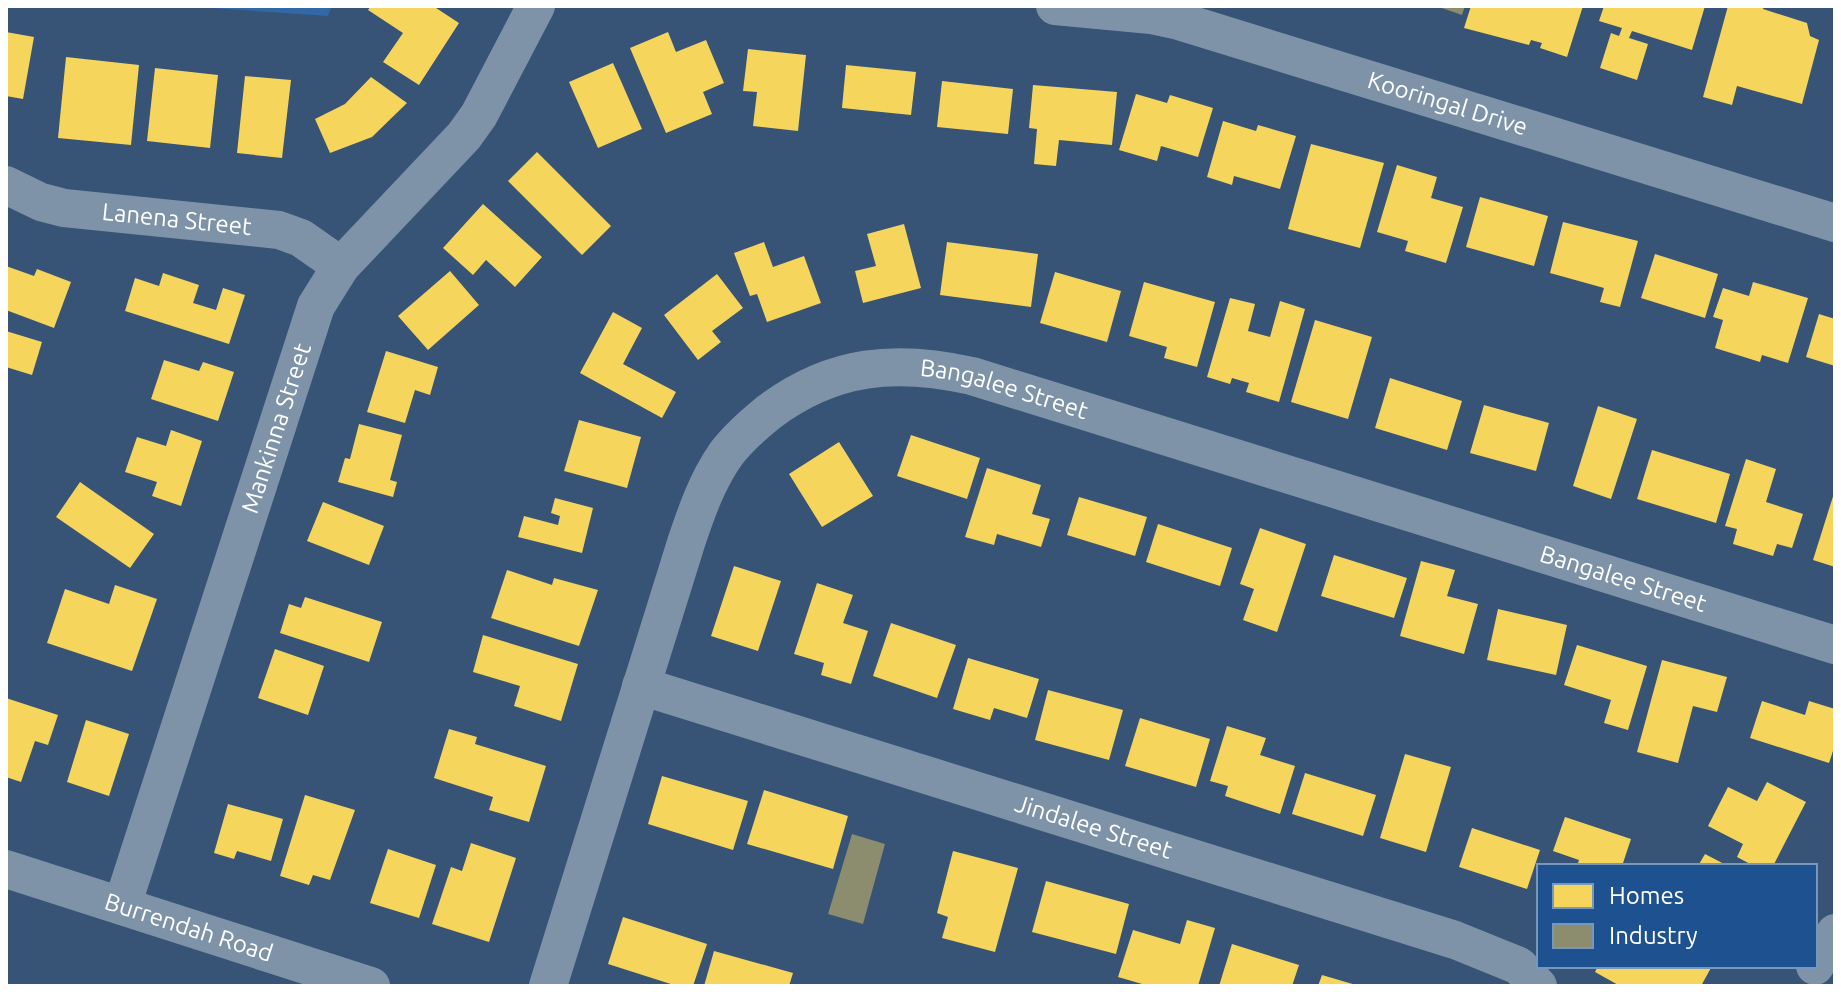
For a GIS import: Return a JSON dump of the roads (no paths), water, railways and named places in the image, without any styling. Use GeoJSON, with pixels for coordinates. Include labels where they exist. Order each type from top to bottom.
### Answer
{"type":"FeatureCollection","features":[{"type":"Feature","properties":{"kind":"street","name":"Mankinna Street"},"geometry":{"type":"LineString","coordinates":[[122,906],[308,327],[325,289],[341,266],[464,136],[479,115],[536,6]]}},
{"type":"Feature","properties":{"kind":"street","name":"Kooringal Drive"},"geometry":{"type":"LineString","coordinates":[[1055,6],[1151,15],[1179,21],[1835,223]]}},
{"type":"Feature","properties":{"kind":"street","name":"Lanena Street"},"geometry":{"type":"LineString","coordinates":[[6,185],[41,202],[64,208],[279,230],[301,238],[341,266]]}},
{"type":"Feature","properties":{"kind":"street","name":"Bangalee Street"},"geometry":{"type":"LineString","coordinates":[[548,986],[641,686],[703,497],[714,474],[738,439],[772,410],[814,384],[862,370],[902,366],[972,376],[1835,645]]}},
{"type":"Feature","properties":{"kind":"street","name":"Jindalee Street"},"geometry":{"type":"LineString","coordinates":[[641,686],[1455,940],[1519,966],[1538,986]]}},
{"type":"Feature","properties":{"kind":"street","name":"Burrendah Road"},"geometry":{"type":"LineString","coordinates":[[6,869],[371,986]]}},
{"type":"Feature","properties":{"kind":"street"},"geometry":{"type":"LineString","coordinates":[[1817,963],[1835,933]]}},
{"type":"Feature","properties":{"kind":"street"},"geometry":{"type":"LineString","coordinates":[[1800,986],[1814,968]]}}]}
